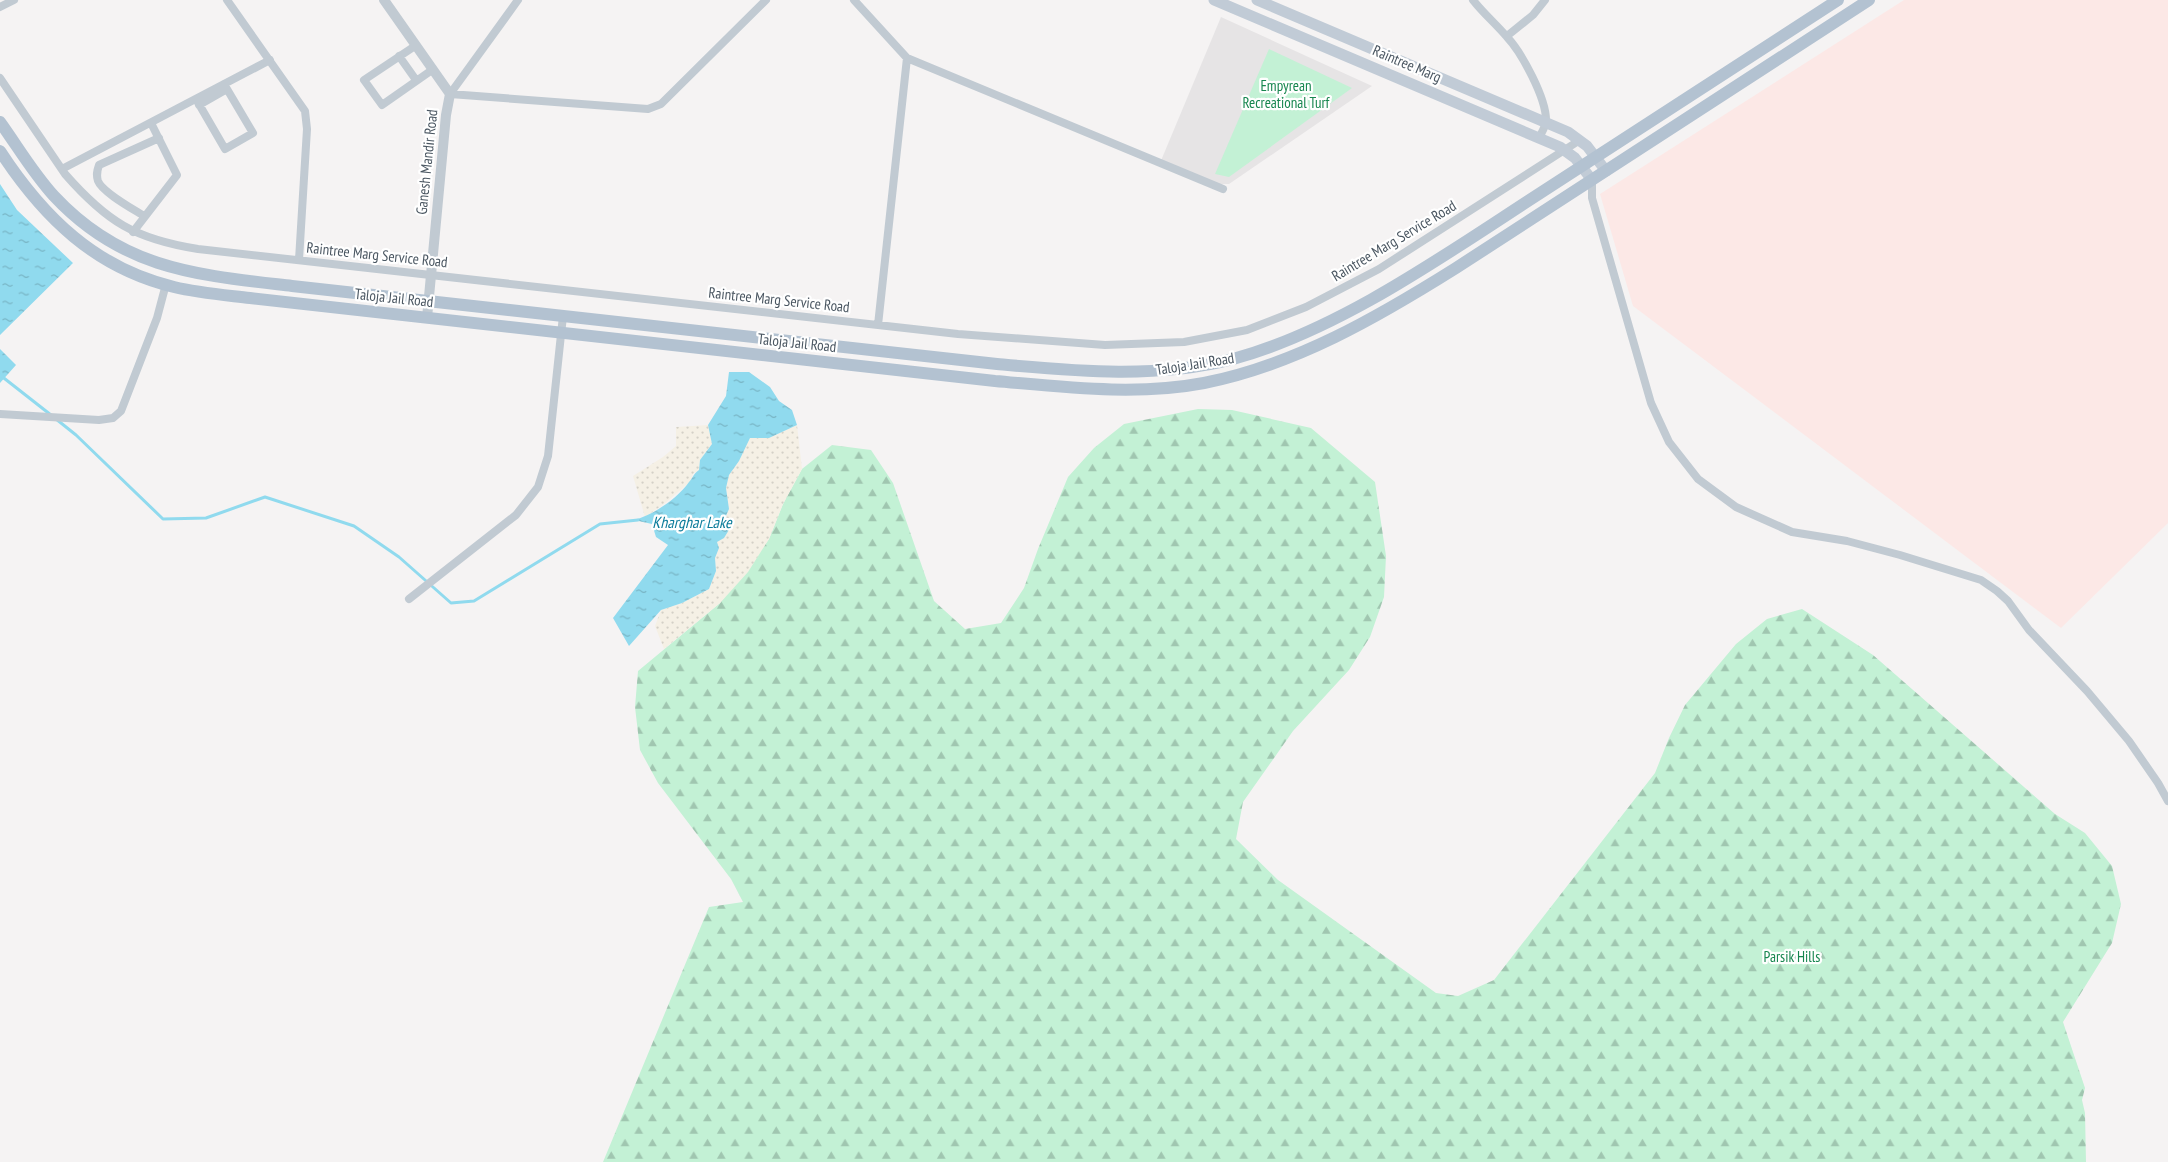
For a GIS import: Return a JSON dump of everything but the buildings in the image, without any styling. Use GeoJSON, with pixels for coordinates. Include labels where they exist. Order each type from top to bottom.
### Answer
{"type":"FeatureCollection","features":[{"type":"Feature","properties":{"kind":"main road","name":"Raintree Marg"},"geometry":{"type":"LineString","coordinates":[[1214,0],[1539,138],[1564,150],[1582,166],[1592,180]]}},
{"type":"Feature","properties":{"kind":"main road","name":"Raintree Marg"},"geometry":{"type":"LineString","coordinates":[[1257,0],[1568,132],[1580,140],[1606,171]]}},
{"type":"Feature","properties":{"kind":"main road"},"geometry":{"type":"LineString","coordinates":[[1582,166],[1838,0]]}},
{"type":"Feature","properties":{"kind":"main road"},"geometry":{"type":"LineString","coordinates":[[1592,180],[1870,0]]}},
{"type":"Feature","properties":{"kind":"main road","name":"Taloja Jail Road"},"geometry":{"type":"LineString","coordinates":[[0,122],[28,162],[65,208],[105,238],[148,261],[204,275],[1056,370],[1113,372],[1156,371],[1199,366],[1233,359],[1300,335],[1371,299],[1447,254],[1582,166]]}},
{"type":"Feature","properties":{"kind":"main road","name":"Taloja Jail Road"},"geometry":{"type":"LineString","coordinates":[[0,151],[40,206],[80,242],[126,269],[166,284],[201,292],[1055,387],[1113,389],[1202,383],[1238,375],[1314,346],[1388,309],[1456,268],[1592,180]]}},
{"type":"Feature","properties":{"kind":"street"},"geometry":{"type":"LineString","coordinates":[[0,7],[14,0]]}},
{"type":"Feature","properties":{"kind":"street"},"geometry":{"type":"LineString","coordinates":[[227,0],[302,105],[306,118],[299,260]]}},
{"type":"Feature","properties":{"kind":"street","name":"Ganesh Mandir Road"},"geometry":{"type":"LineString","coordinates":[[384,0],[450,94],[446,114],[427,318]]}},
{"type":"Feature","properties":{"kind":"street"},"geometry":{"type":"LineString","coordinates":[[450,94],[518,0]]}},
{"type":"Feature","properties":{"kind":"street"},"geometry":{"type":"LineString","coordinates":[[450,94],[648,109],[661,104],[766,0]]}},
{"type":"Feature","properties":{"kind":"street"},"geometry":{"type":"LineString","coordinates":[[854,0],[907,58],[1223,189]]}},
{"type":"Feature","properties":{"kind":"street"},"geometry":{"type":"LineString","coordinates":[[1473,0],[1507,36],[1524,59],[1539,93],[1546,122],[1539,138]]}},
{"type":"Feature","properties":{"kind":"street"},"geometry":{"type":"LineString","coordinates":[[1507,36],[1532,16],[1545,0]]}},
{"type":"Feature","properties":{"kind":"street"},"geometry":{"type":"LineString","coordinates":[[415,46],[364,80],[368,86],[382,105],[432,70]]}},
{"type":"Feature","properties":{"kind":"street"},"geometry":{"type":"LineString","coordinates":[[399,56],[416,80]]}},
{"type":"Feature","properties":{"kind":"street"},"geometry":{"type":"LineString","coordinates":[[878,325],[907,58]]}},
{"type":"Feature","properties":{"kind":"street"},"geometry":{"type":"LineString","coordinates":[[62,169],[151,123],[198,102],[270,60]]}},
{"type":"Feature","properties":{"kind":"street","name":"Raintree Marg Service Road"},"geometry":{"type":"LineString","coordinates":[[0,78],[62,169],[92,202],[133,232],[171,244],[878,325],[1105,345],[1184,342],[1247,330],[1306,307],[1379,269],[1580,140]]}},
{"type":"Feature","properties":{"kind":"street"},"geometry":{"type":"LineString","coordinates":[[198,102],[225,149],[253,134],[226,86]]}},
{"type":"Feature","properties":{"kind":"street"},"geometry":{"type":"LineString","coordinates":[[133,232],[177,175],[151,123]]}},
{"type":"Feature","properties":{"kind":"street"},"geometry":{"type":"LineString","coordinates":[[144,216],[98,184],[96,174],[100,165],[159,138]]}},
{"type":"Feature","properties":{"kind":"street"},"geometry":{"type":"LineString","coordinates":[[1592,180],[1592,198],[1651,403],[1669,442],[1698,479],[1736,507],[1792,532],[1847,541],[1981,580],[2008,601],[2029,630],[2087,691],[2129,741],[2168,801]]}},
{"type":"Feature","properties":{"kind":"street"},"geometry":{"type":"LineString","coordinates":[[0,414],[99,420],[113,418],[121,411],[157,318],[166,284]]}},
{"type":"Feature","properties":{"kind":"street"},"geometry":{"type":"LineString","coordinates":[[409,599],[516,515],[538,487],[548,456],[563,316]]}},
{"type":"Feature","properties":{"kind":"shaded area"},"geometry":{"type":"Polygon","coordinates":[[[1904,0],[2168,0],[2168,523],[2061,628],[1633,306],[1600,194],[1904,0]]]}},
{"type":"Feature","properties":{"kind":"shaded area"},"geometry":{"type":"Polygon","coordinates":[[[1221,17],[1372,86],[1229,184],[1212,184],[1160,163],[1221,17]]]}},
{"type":"Feature","properties":{"kind":"green space","name":"Empyrean Recreational Turf"},"geometry":{"type":"Polygon","coordinates":[[[1269,49],[1352,88],[1229,177],[1215,174],[1269,49]]]}},
{"type":"Feature","properties":{"kind":"green space","name":"Parsik Hills"},"geometry":{"type":"Polygon","coordinates":[[[1198,409],[1232,410],[1311,428],[1375,482],[1386,556],[1384,597],[1370,637],[1349,670],[1293,731],[1243,802],[1236,839],[1278,880],[1436,993],[1458,996],[1494,980],[1655,773],[1685,705],[1736,644],[1767,619],[1802,609],[1873,655],[2055,814],[2085,833],[2112,866],[2121,904],[2112,943],[2063,1022],[2085,1088],[2082,1100],[2085,1113],[2086,1162],[603,1162],[709,907],[743,902],[731,879],[658,783],[640,750],[635,707],[638,671],[720,603],[769,539],[783,504],[802,469],[832,445],[871,450],[893,483],[934,601],[965,629],[1001,623],[1024,588],[1068,477],[1094,448],[1124,424],[1198,409]]]}},
{"type":"Feature","properties":{"kind":"sand"},"geometry":{"type":"Polygon","coordinates":[[[708,425],[712,444],[700,460],[699,470],[693,474],[690,482],[645,517],[633,476],[663,457],[676,446],[676,427],[708,425]]]}},
{"type":"Feature","properties":{"kind":"sand"},"geometry":{"type":"Polygon","coordinates":[[[797,425],[802,469],[783,504],[769,539],[748,572],[720,603],[664,649],[655,626],[661,610],[682,603],[709,589],[716,571],[715,558],[719,548],[717,542],[729,509],[726,488],[729,475],[739,461],[750,438],[769,438],[797,425]]]}},
{"type":"Feature","properties":{"kind":"water"},"geometry":{"type":"Polygon","coordinates":[[[0,184],[17,210],[73,263],[0,335],[0,184]]]}},
{"type":"Feature","properties":{"kind":"water"},"geometry":{"type":"Polygon","coordinates":[[[0,349],[16,365],[0,383],[0,349]]]}},
{"type":"Feature","properties":{"kind":"water","name":"Kharghar Lake"},"geometry":{"type":"Polygon","coordinates":[[[729,372],[749,372],[770,387],[779,401],[792,410],[797,425],[769,438],[750,438],[739,461],[729,475],[726,488],[729,509],[725,518],[732,525],[724,538],[717,542],[719,548],[715,558],[716,571],[709,589],[682,603],[661,610],[629,646],[613,618],[668,545],[656,537],[652,524],[634,520],[664,506],[684,488],[699,470],[700,460],[712,444],[708,425],[726,396],[729,372]]]}},
{"type":"Feature","properties":{"kind":"waterway"},"geometry":{"type":"LineString","coordinates":[[0,375],[51,415]]}},
{"type":"Feature","properties":{"kind":"waterway"},"geometry":{"type":"LineString","coordinates":[[56,419],[76,435],[163,519],[206,518],[265,497],[354,526],[399,557],[451,603],[474,601],[600,524],[638,520]]}}]}
